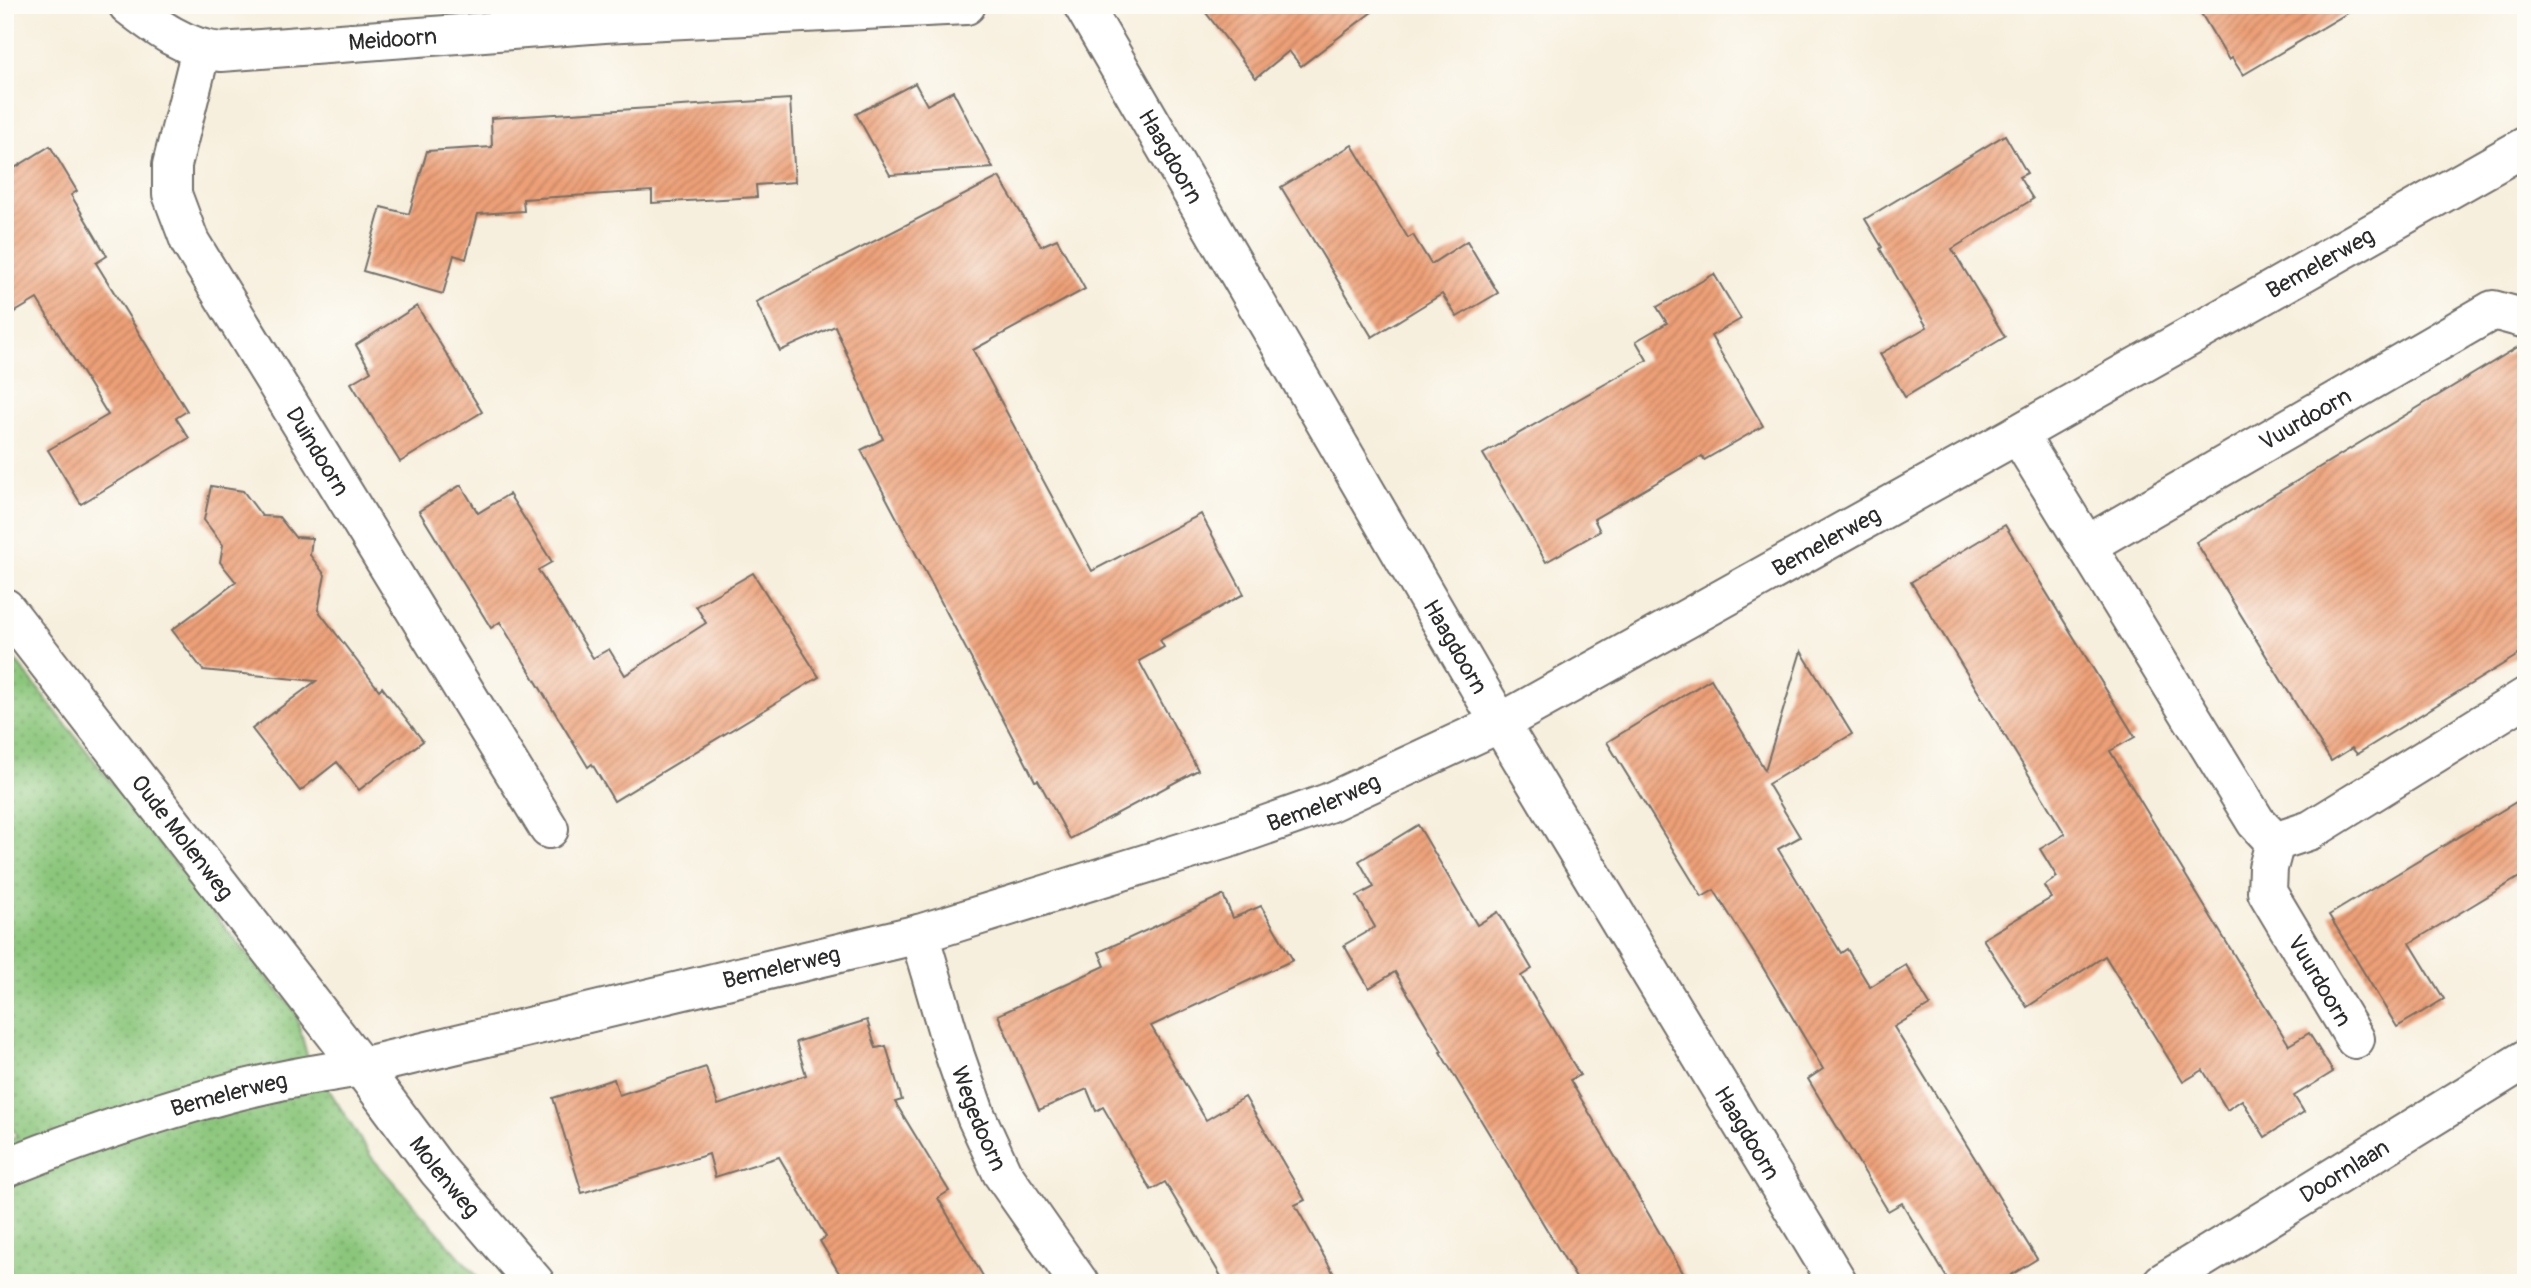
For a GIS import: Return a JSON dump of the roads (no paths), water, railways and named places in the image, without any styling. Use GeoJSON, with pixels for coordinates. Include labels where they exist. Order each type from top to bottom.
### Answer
{"type":"FeatureCollection","features":[{"type":"Feature","properties":{"kind":"street","name":"Meidoorn"},"geometry":{"type":"LineString","coordinates":[[128,5],[170,34],[201,50],[240,51],[604,14],[967,5]]}},
{"type":"Feature","properties":{"kind":"street","name":"Haagdoorn"},"geometry":{"type":"LineString","coordinates":[[1083,5],[1500,723],[1838,1283]]}},
{"type":"Feature","properties":{"kind":"street","name":"Duindoorn"},"geometry":{"type":"LineString","coordinates":[[201,50],[172,165],[172,194],[190,242],[549,830]]}},
{"type":"Feature","properties":{"kind":"street","name":"Bemelerweg"},"geometry":{"type":"LineString","coordinates":[[5,1168],[85,1136],[271,1083],[360,1067],[919,934],[1114,875],[1328,803],[1500,723],[2526,146]]}},
{"type":"Feature","properties":{"kind":"street","name":"Vuurdoorn"},"geometry":{"type":"LineString","coordinates":[[2087,545],[2493,310],[2526,319]]}},
{"type":"Feature","properties":{"kind":"street"},"geometry":{"type":"LineString","coordinates":[[2018,434],[2256,822],[2275,842],[2311,830],[2526,697]]}},
{"type":"Feature","properties":{"kind":"street","name":"Oude Molenweg"},"geometry":{"type":"LineString","coordinates":[[5,608],[360,1067]]}},
{"type":"Feature","properties":{"kind":"street","name":"Vuurdoorn"},"geometry":{"type":"LineString","coordinates":[[2275,842],[2267,868],[2267,892],[2355,1039]]}},
{"type":"Feature","properties":{"kind":"street","name":"Wegedoorn"},"geometry":{"type":"LineString","coordinates":[[919,934],[967,1092],[1002,1173],[1079,1283]]}},
{"type":"Feature","properties":{"kind":"street","name":"Doornlaan"},"geometry":{"type":"LineString","coordinates":[[2162,1283],[2526,1059]]}},
{"type":"Feature","properties":{"kind":"street","name":"Molenweg"},"geometry":{"type":"LineString","coordinates":[[360,1067],[437,1169],[535,1283]]}}]}
